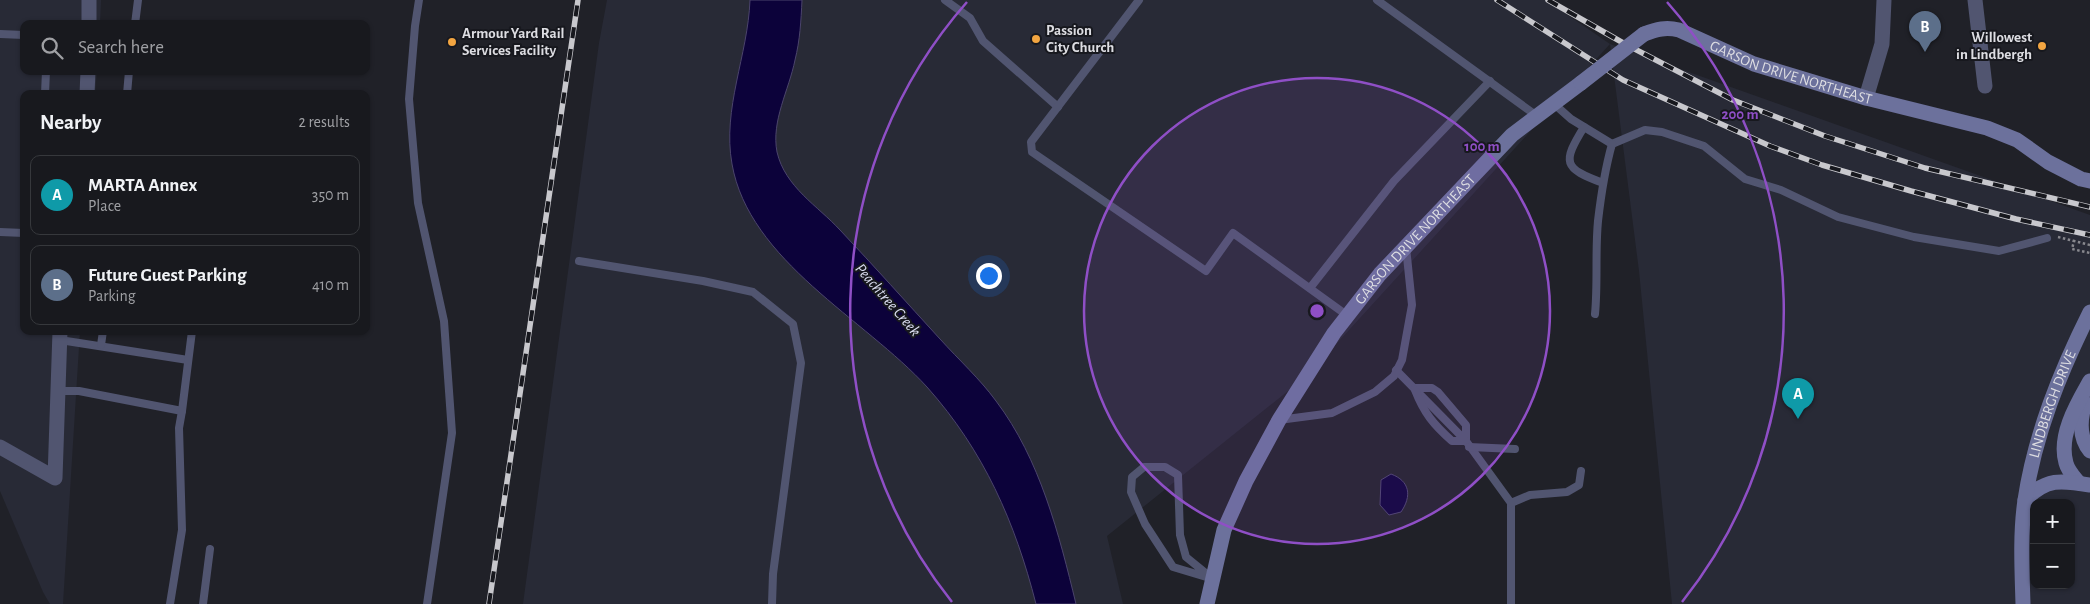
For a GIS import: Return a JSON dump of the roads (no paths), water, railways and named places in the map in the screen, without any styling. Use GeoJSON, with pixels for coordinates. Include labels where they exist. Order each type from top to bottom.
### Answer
{"type":"FeatureCollection","features":[{"type":"Feature","properties":{"kind":"main road","name":"GARSON DRIVE NORTHEAST"},"geometry":{"type":"LineString","coordinates":[[1207,604],[1224,530],[1246,481],[1279,420],[1334,333],[1380,274],[1512,135],[1644,34],[1657,29],[1669,28],[1679,30],[1754,64],[1866,98],[1987,128],[2017,140],[2048,162],[2081,179],[2090,181]]}},
{"type":"Feature","properties":{"kind":"main road","name":"LINDBERGH DRIVE"},"geometry":{"type":"LineString","coordinates":[[2023,604],[2022,530],[2025,500],[2044,419],[2072,348],[2090,312]]}},
{"type":"Feature","properties":{"kind":"main road","name":"LINDBERGH DRIVE"},"geometry":{"type":"LineString","coordinates":[[2084,484],[2066,464],[2065,444],[2073,415],[2090,381]]}},
{"type":"Feature","properties":{"kind":"main road","name":"LINDBERGH DRIVE"},"geometry":{"type":"LineString","coordinates":[[2090,387],[2083,410],[2081,431],[2082,439],[2090,451]]}},
{"type":"Feature","properties":{"kind":"main road"},"geometry":{"type":"LineString","coordinates":[[2025,500],[2034,490],[2050,482],[2084,484]]}},
{"type":"Feature","properties":{"kind":"street"},"geometry":{"type":"LineString","coordinates":[[89,0],[89,20]]}},
{"type":"Feature","properties":{"kind":"street"},"geometry":{"type":"LineString","coordinates":[[1976,0],[1985,86]]}},
{"type":"Feature","properties":{"kind":"street"},"geometry":{"type":"LineString","coordinates":[[1866,98],[1882,44],[1883,1]]}},
{"type":"Feature","properties":{"kind":"street"},"geometry":{"type":"LineString","coordinates":[[87,90],[88,75]]}},
{"type":"Feature","properties":{"kind":"street"},"geometry":{"type":"LineString","coordinates":[[0,447],[55,478],[60,336]]}},
{"type":"Feature","properties":{"kind":"lane"},"geometry":{"type":"LineString","coordinates":[[136,20],[138,0]]}},
{"type":"Feature","properties":{"kind":"lane"},"geometry":{"type":"LineString","coordinates":[[419,0],[409,99],[418,203],[444,321],[452,433],[427,604]]}},
{"type":"Feature","properties":{"kind":"lane"},"geometry":{"type":"LineString","coordinates":[[945,0],[970,18],[983,41],[1058,107]]}},
{"type":"Feature","properties":{"kind":"lane"},"geometry":{"type":"LineString","coordinates":[[1139,0],[1031,142],[1032,152],[1206,271],[1233,233],[1348,316]]}},
{"type":"Feature","properties":{"kind":"lane"},"geometry":{"type":"LineString","coordinates":[[1377,0],[1537,116]]}},
{"type":"Feature","properties":{"kind":"lane"},"geometry":{"type":"LineString","coordinates":[[0,34],[20,35]]}},
{"type":"Feature","properties":{"kind":"lane"},"geometry":{"type":"LineString","coordinates":[[45,90],[46,75]]}},
{"type":"Feature","properties":{"kind":"lane"},"geometry":{"type":"LineString","coordinates":[[127,90],[129,75]]}},
{"type":"Feature","properties":{"kind":"lane"},"geometry":{"type":"LineString","coordinates":[[1310,288],[1394,181],[1490,81]]}},
{"type":"Feature","properties":{"kind":"lane"},"geometry":{"type":"LineString","coordinates":[[1553,103],[1584,127],[1612,144]]}},
{"type":"Feature","properties":{"kind":"lane"},"geometry":{"type":"LineString","coordinates":[[1584,127],[1572,147],[1570,163],[1573,169],[1580,174],[1603,183]]}},
{"type":"Feature","properties":{"kind":"lane"},"geometry":{"type":"LineString","coordinates":[[1612,144],[1645,130],[1662,132],[1704,146],[1745,179],[1781,190],[1838,217],[1914,237],[1999,251],[2047,238]]}},
{"type":"Feature","properties":{"kind":"lane"},"geometry":{"type":"LineString","coordinates":[[1595,314],[1598,288],[1598,222],[1603,183],[1612,144]]}},
{"type":"Feature","properties":{"kind":"lane"},"geometry":{"type":"LineString","coordinates":[[0,232],[20,233]]}},
{"type":"Feature","properties":{"kind":"lane"},"geometry":{"type":"LineString","coordinates":[[1279,420],[1332,413],[1375,392],[1394,376],[1402,360],[1412,305],[1406,247]]}},
{"type":"Feature","properties":{"kind":"lane"},"geometry":{"type":"LineString","coordinates":[[579,262],[703,281],[753,292],[793,324],[801,363],[773,574],[772,604]]}},
{"type":"Feature","properties":{"kind":"lane"},"geometry":{"type":"LineString","coordinates":[[101,345],[102,335]]}},
{"type":"Feature","properties":{"kind":"lane"},"geometry":{"type":"LineString","coordinates":[[170,604],[182,530],[179,428],[191,335]]}},
{"type":"Feature","properties":{"kind":"lane"},"geometry":{"type":"LineString","coordinates":[[60,336],[188,360]]}},
{"type":"Feature","properties":{"kind":"lane"},"geometry":{"type":"LineString","coordinates":[[1396,370],[1467,444],[1511,503],[1511,604]]}},
{"type":"Feature","properties":{"kind":"lane"},"geometry":{"type":"LineString","coordinates":[[1414,388],[1432,388],[1438,392],[1466,425],[1467,444]]}},
{"type":"Feature","properties":{"kind":"lane"},"geometry":{"type":"LineString","coordinates":[[58,391],[79,391],[182,411]]}},
{"type":"Feature","properties":{"kind":"lane"},"geometry":{"type":"LineString","coordinates":[[1467,444],[1516,449]]}},
{"type":"Feature","properties":{"kind":"lane"},"geometry":{"type":"LineString","coordinates":[[1165,467],[1178,475],[1180,535],[1186,557],[1213,579],[1173,567],[1145,524],[1131,492],[1132,477],[1144,468],[1165,467]]}},
{"type":"Feature","properties":{"kind":"lane"},"geometry":{"type":"LineString","coordinates":[[1511,503],[1530,495],[1567,492],[1579,485],[1581,471]]}},
{"type":"Feature","properties":{"kind":"lane"},"geometry":{"type":"LineString","coordinates":[[203,604],[210,549]]}},
{"type":"Feature","properties":{"kind":"water","name":"Peachtree Creek"},"geometry":{"type":"Polygon","coordinates":[[[750,0],[802,0],[797,53],[776,129],[777,152],[787,176],[803,195],[840,230],[996,401],[1025,447],[1036,472],[1055,524],[1076,604],[1036,604],[1018,544],[995,489],[965,436],[947,411],[927,387],[902,362],[813,286],[785,259],[761,230],[743,199],[732,164],[730,123],[745,41],[750,0]]]}},
{"type":"Feature","properties":{"kind":"water"},"geometry":{"type":"Polygon","coordinates":[[[1391,474],[1402,481],[1408,495],[1401,512],[1389,515],[1380,505],[1381,480],[1391,474]]]}},
{"type":"Feature","properties":{"kind":"railway"},"geometry":{"type":"LineString","coordinates":[[489,604],[578,0]]}},
{"type":"Feature","properties":{"kind":"railway"},"geometry":{"type":"LineString","coordinates":[[1497,0],[1623,80],[1770,146],[1822,165],[1911,191],[2016,219],[2090,235]]}},
{"type":"Feature","properties":{"kind":"railway"},"geometry":{"type":"LineString","coordinates":[[1548,0],[1625,44],[1733,100],[1825,136],[1925,168],[2090,207]]}},
{"type":"Feature","properties":{"kind":"place","name":"Passion City Church"},"geometry":{"type":"Point","coordinates":[1036,39]}},
{"type":"Feature","properties":{"kind":"place","name":"Armour Yard Rail Services Facility"},"geometry":{"type":"Point","coordinates":[452,42]}},
{"type":"Feature","properties":{"kind":"place","name":"Willowest in Lindbergh"},"geometry":{"type":"Point","coordinates":[2042,46]}},
{"type":"Feature","properties":{"kind":"place","name":"Future Guest Parking"},"geometry":{"type":"Point","coordinates":[1925,52]}},
{"type":"Feature","properties":{"kind":"place","name":"MARTA Annex"},"geometry":{"type":"Point","coordinates":[1798,419]}}]}
